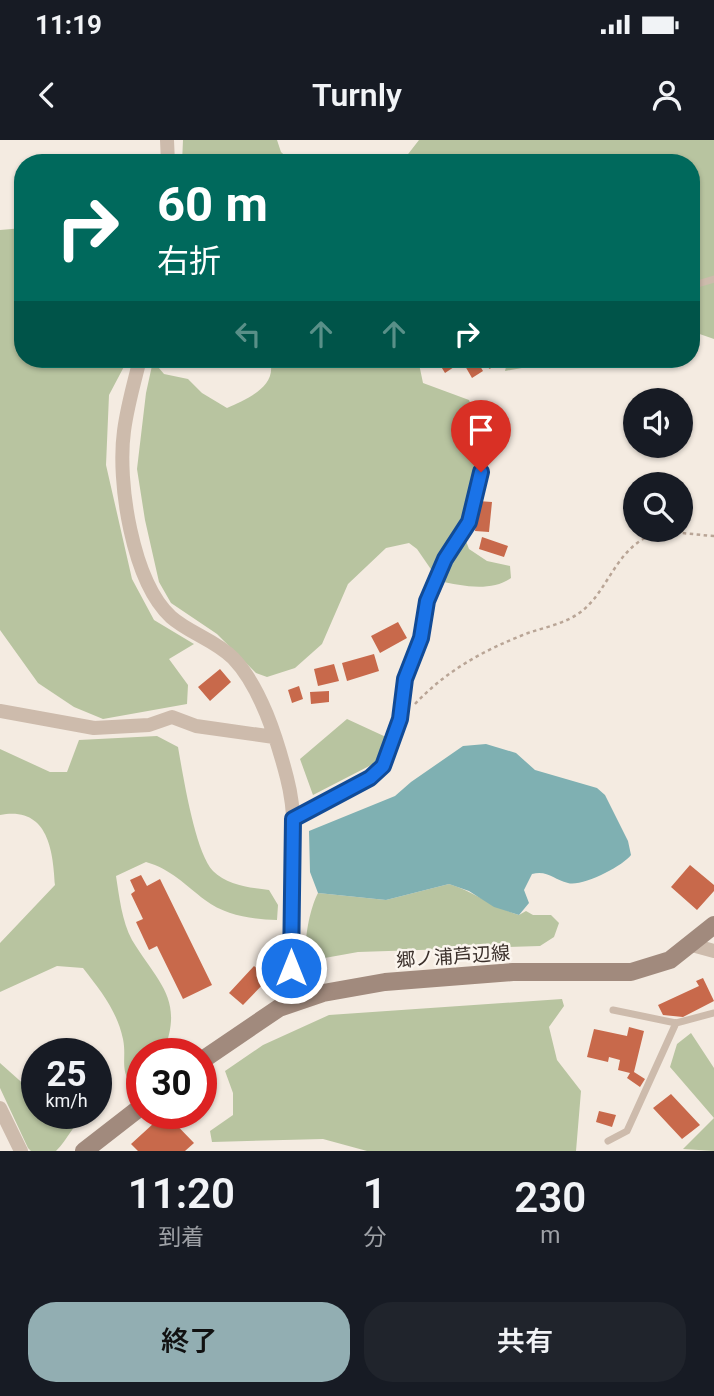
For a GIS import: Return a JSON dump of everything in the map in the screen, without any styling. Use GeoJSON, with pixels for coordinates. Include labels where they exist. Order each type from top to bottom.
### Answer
{"type":"FeatureCollection","features":[{"type":"Feature","properties":{"kind":"main road","name":"郷ノ浦芦辺線"},"geometry":{"type":"LineString","coordinates":[[217,1049],[253,1023],[298,999],[385,982],[513,972],[631,972],[670,961],[714,925]]}},
{"type":"Feature","properties":{"kind":"main road"},"geometry":{"type":"LineString","coordinates":[[84,1151],[126,1118]]}},
{"type":"Feature","properties":{"kind":"street"},"geometry":{"type":"LineString","coordinates":[[138,368],[123,434],[125,498],[140,565],[159,603],[172,618],[232,658],[250,683],[274,737],[288,779],[293,819],[291,968],[298,999]]}},
{"type":"Feature","properties":{"kind":"street"},"geometry":{"type":"LineString","coordinates":[[0,710],[93,728],[149,724],[172,717],[196,726],[274,737]]}},
{"type":"Feature","properties":{"kind":"street"},"geometry":{"type":"LineString","coordinates":[[692,945],[713,955]]}},
{"type":"Feature","properties":{"kind":"street"},"geometry":{"type":"LineString","coordinates":[[0,1108],[21,1151]]}},
{"type":"Feature","properties":{"kind":"lane"},"geometry":{"type":"LineString","coordinates":[[293,819],[370,778],[383,766],[400,719],[405,679],[421,638],[427,601],[445,559],[469,522],[481,472]]}},
{"type":"Feature","properties":{"kind":"lane"},"geometry":{"type":"LineString","coordinates":[[613,1010],[676,1023],[714,1013]]}},
{"type":"Feature","properties":{"kind":"lane"},"geometry":{"type":"LineString","coordinates":[[608,1141],[627,1131],[676,1023]]}},
{"type":"Feature","properties":{"kind":"path"},"geometry":{"type":"LineString","coordinates":[[400,719],[445,674],[468,660],[581,612],[598,595],[612,570],[643,539],[656,534],[714,536]]}},
{"type":"Feature","properties":{"kind":"green space"},"geometry":{"type":"Polygon","coordinates":[[[183,140],[277,140],[283,154],[182,154],[183,140]]]}},
{"type":"Feature","properties":{"kind":"green space"},"geometry":{"type":"Polygon","coordinates":[[[419,140],[714,140],[714,339],[700,334],[700,154],[408,154],[419,140]]]}},
{"type":"Feature","properties":{"kind":"green space"},"geometry":{"type":"Polygon","coordinates":[[[14,229],[14,368],[123,368],[109,395],[106,465],[132,579],[154,620],[194,644],[169,659],[188,685],[187,704],[103,719],[74,707],[38,683],[0,630],[0,230],[14,229]]]}},
{"type":"Feature","properties":{"kind":"green space"},"geometry":{"type":"Polygon","coordinates":[[[151,368],[159,368],[164,374],[188,379],[202,393],[227,408],[252,396],[266,384],[271,368],[420,368],[423,383],[469,400],[478,426],[471,499],[461,528],[469,549],[487,561],[510,566],[511,578],[485,586],[439,581],[417,549],[409,543],[386,548],[348,584],[322,644],[295,668],[267,677],[256,673],[217,634],[171,603],[159,582],[137,469],[151,368]]]}},
{"type":"Feature","properties":{"kind":"green space"},"geometry":{"type":"Polygon","coordinates":[[[347,719],[386,737],[375,763],[313,795],[300,759],[347,719]]]}},
{"type":"Feature","properties":{"kind":"green space"},"geometry":{"type":"Polygon","coordinates":[[[157,736],[178,747],[201,848],[213,871],[232,883],[269,890],[278,905],[277,920],[230,913],[205,900],[170,873],[146,862],[116,876],[121,908],[129,933],[166,992],[171,1019],[168,1038],[126,1038],[126,1074],[123,1039],[117,1019],[83,968],[57,966],[0,992],[0,943],[55,885],[49,845],[38,824],[29,817],[0,815],[0,749],[50,772],[67,772],[79,740],[157,736]]]}},
{"type":"Feature","properties":{"kind":"green space"},"geometry":{"type":"Polygon","coordinates":[[[449,884],[519,915],[526,911],[533,915],[551,915],[559,923],[554,937],[540,946],[358,952],[308,961],[308,927],[318,893],[386,900],[449,884]]]}},
{"type":"Feature","properties":{"kind":"green space"},"geometry":{"type":"Polygon","coordinates":[[[562,999],[564,1006],[549,1027],[557,1060],[581,1091],[576,1151],[367,1151],[323,1139],[212,1142],[210,1131],[217,1129],[217,1126],[233,1115],[233,1093],[225,1071],[263,1045],[329,1015],[562,999]]]}},
{"type":"Feature","properties":{"kind":"green space"},"geometry":{"type":"Polygon","coordinates":[[[691,1033],[714,1068],[714,1118],[670,1067],[677,1044],[691,1033]]]}},
{"type":"Feature","properties":{"kind":"green space"},"geometry":{"type":"Polygon","coordinates":[[[0,1063],[21,1082],[21,1129],[73,1129],[56,1151],[31,1151],[28,1148],[0,1088],[0,1063]]]}},
{"type":"Feature","properties":{"kind":"green space"},"geometry":{"type":"Polygon","coordinates":[[[714,1118],[714,1151],[683,1149],[714,1118]]]}},
{"type":"Feature","properties":{"kind":"water"},"geometry":{"type":"Polygon","coordinates":[[[486,744],[516,753],[535,770],[597,788],[605,795],[628,841],[631,855],[611,870],[583,882],[568,883],[547,874],[532,874],[524,890],[529,903],[519,915],[494,907],[469,891],[449,884],[386,900],[318,893],[310,872],[309,831],[395,796],[463,746],[486,744]]]}},
{"type":"Feature","properties":{"kind":"building"},"geometry":{"type":"Polygon","coordinates":[[[466,368],[481,368],[483,371],[472,378],[466,368]]]}},
{"type":"Feature","properties":{"kind":"building"},"geometry":{"type":"Polygon","coordinates":[[[478,501],[492,502],[489,532],[475,531],[478,501]]]}},
{"type":"Feature","properties":{"kind":"building"},"geometry":{"type":"Polygon","coordinates":[[[482,537],[508,546],[504,557],[479,549],[482,537]]]}},
{"type":"Feature","properties":{"kind":"building"},"geometry":{"type":"Polygon","coordinates":[[[398,622],[407,638],[380,653],[371,636],[398,622]]]}},
{"type":"Feature","properties":{"kind":"building"},"geometry":{"type":"Polygon","coordinates":[[[374,654],[379,671],[347,681],[342,663],[374,654]]]}},
{"type":"Feature","properties":{"kind":"building"},"geometry":{"type":"Polygon","coordinates":[[[334,664],[339,681],[318,686],[314,669],[334,664]]]}},
{"type":"Feature","properties":{"kind":"building"},"geometry":{"type":"Polygon","coordinates":[[[220,669],[231,682],[210,701],[198,687],[220,669]]]}},
{"type":"Feature","properties":{"kind":"building"},"geometry":{"type":"Polygon","coordinates":[[[299,686],[303,699],[292,703],[288,690],[299,686]]]}},
{"type":"Feature","properties":{"kind":"building"},"geometry":{"type":"Polygon","coordinates":[[[329,691],[329,702],[311,704],[310,692],[329,691]]]}},
{"type":"Feature","properties":{"kind":"building"},"geometry":{"type":"Polygon","coordinates":[[[690,865],[714,885],[714,891],[697,910],[671,887],[690,865]]]}},
{"type":"Feature","properties":{"kind":"building"},"geometry":{"type":"Polygon","coordinates":[[[141,875],[147,886],[160,879],[212,985],[183,999],[157,946],[149,950],[136,922],[143,919],[131,894],[135,891],[130,880],[141,875]]]}},
{"type":"Feature","properties":{"kind":"building"},"geometry":{"type":"Polygon","coordinates":[[[254,966],[268,979],[243,1005],[229,993],[254,966]]]}},
{"type":"Feature","properties":{"kind":"building"},"geometry":{"type":"Polygon","coordinates":[[[703,978],[714,1001],[683,1017],[663,1015],[658,1005],[699,986],[696,981],[703,978]]]}},
{"type":"Feature","properties":{"kind":"building"},"geometry":{"type":"Polygon","coordinates":[[[629,1027],[644,1031],[634,1072],[645,1079],[640,1087],[627,1078],[630,1073],[618,1070],[620,1060],[609,1057],[608,1062],[587,1057],[594,1029],[627,1036],[629,1027]]]}},
{"type":"Feature","properties":{"kind":"building"},"geometry":{"type":"Polygon","coordinates":[[[671,1094],[700,1125],[682,1139],[653,1108],[671,1094]]]}},
{"type":"Feature","properties":{"kind":"building"},"geometry":{"type":"Polygon","coordinates":[[[599,1111],[616,1115],[612,1127],[596,1122],[599,1111]]]}},
{"type":"Feature","properties":{"kind":"building"},"geometry":{"type":"Polygon","coordinates":[[[147,1129],[180,1129],[194,1143],[185,1151],[138,1151],[131,1144],[147,1129]]]}},
{"type":"Feature","properties":{"kind":"route"},"geometry":{"type":"LineString","coordinates":[[291,968],[293,819],[370,778],[383,766],[400,719],[405,679],[421,638],[427,601],[445,559],[469,522],[481,472]]}}]}
